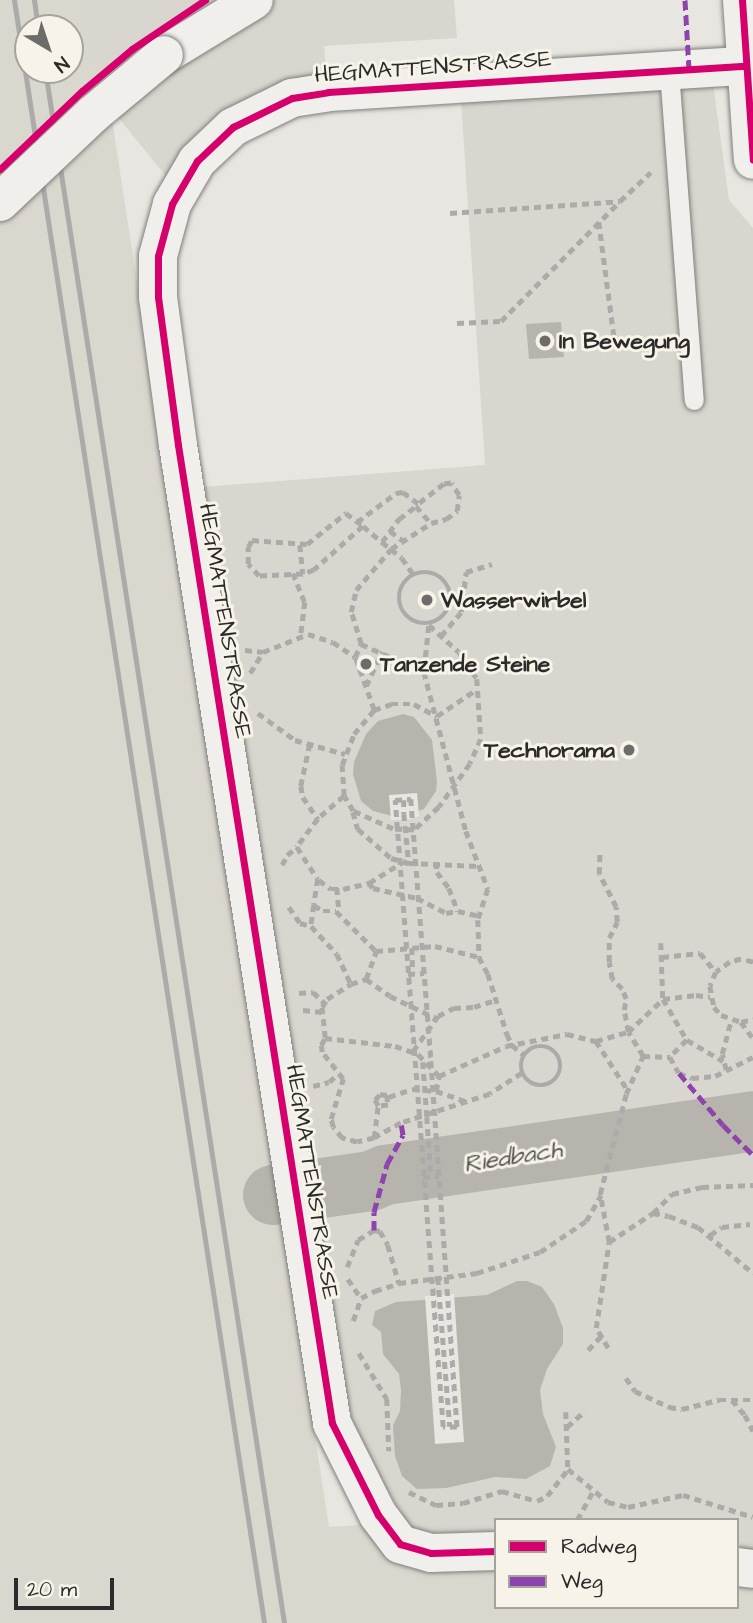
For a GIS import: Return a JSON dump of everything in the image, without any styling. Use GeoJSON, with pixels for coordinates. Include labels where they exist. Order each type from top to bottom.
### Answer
{"type":"FeatureCollection","features":[{"type":"Feature","properties":{"kind":"street"},"geometry":{"type":"LineString","coordinates":[[0,202],[93,114],[164,55],[254,0]]}},
{"type":"Feature","properties":{"kind":"street"},"geometry":{"type":"LineString","coordinates":[[742,0],[753,160]]}},
{"type":"Feature","properties":{"kind":"street","name":"HEGMATTENSTRASSE"},"geometry":{"type":"LineString","coordinates":[[494,1551],[420,1552],[400,1544],[384,1526],[344,1454],[332,1423],[180,456],[158,297],[158,256],[166,220],[187,175],[220,137],[247,118],[292,98],[328,92],[745,66]]}},
{"type":"Feature","properties":{"kind":"lane"},"geometry":{"type":"LineString","coordinates":[[669,71],[694,400]]}},
{"type":"Feature","properties":{"kind":"path"},"geometry":{"type":"LineString","coordinates":[[457,323],[501,321],[674,149]]}},
{"type":"Feature","properties":{"kind":"path"},"geometry":{"type":"LineString","coordinates":[[450,213],[620,201]]}},
{"type":"Feature","properties":{"kind":"path"},"geometry":{"type":"LineString","coordinates":[[599,221],[616,352]]}},
{"type":"Feature","properties":{"kind":"path"},"geometry":{"type":"LineString","coordinates":[[355,657],[361,644],[351,612],[356,590],[391,549],[431,523],[446,519],[457,511],[457,490],[447,482],[417,505],[382,542]]}},
{"type":"Feature","properties":{"kind":"path"},"geometry":{"type":"LineString","coordinates":[[357,522],[396,493],[403,492],[431,523]]}},
{"type":"Feature","properties":{"kind":"path"},"geometry":{"type":"LineString","coordinates":[[363,526],[314,570],[303,574],[259,576],[248,564],[248,547],[252,540],[259,538],[307,544],[346,513],[363,526],[402,558],[413,574]]}},
{"type":"Feature","properties":{"kind":"path"},"geometry":{"type":"LineString","coordinates":[[390,531],[405,541]]}},
{"type":"Feature","properties":{"kind":"path"},"geometry":{"type":"LineString","coordinates":[[300,545],[303,574]]}},
{"type":"Feature","properties":{"kind":"path"},"geometry":{"type":"LineString","coordinates":[[441,635],[461,612],[466,572],[492,564]]}},
{"type":"Feature","properties":{"kind":"path"},"geometry":{"type":"LineString","coordinates":[[353,811],[393,829],[414,830],[439,807],[470,765],[481,740],[477,680],[467,662],[429,625],[409,619],[398,601],[404,581],[413,574],[422,572],[442,578],[451,595],[446,614],[429,625]]}},
{"type":"Feature","properties":{"kind":"path"},"geometry":{"type":"LineString","coordinates":[[293,573],[305,602],[301,637]]}},
{"type":"Feature","properties":{"kind":"path"},"geometry":{"type":"LineString","coordinates":[[429,625],[424,672],[466,831],[488,889],[479,916],[479,957],[512,1045],[524,1055]]}},
{"type":"Feature","properties":{"kind":"path"},"geometry":{"type":"LineString","coordinates":[[246,680],[264,652],[308,634],[333,642],[355,657],[374,710]]}},
{"type":"Feature","properties":{"kind":"path"},"geometry":{"type":"LineString","coordinates":[[361,644],[424,672]]}},
{"type":"Feature","properties":{"kind":"path"},"geometry":{"type":"LineString","coordinates":[[365,687],[383,652]]}},
{"type":"Feature","properties":{"kind":"path"},"geometry":{"type":"LineString","coordinates":[[437,716],[478,689]]}},
{"type":"Feature","properties":{"kind":"path"},"geometry":{"type":"LineString","coordinates":[[437,716],[414,704],[391,704],[374,710],[354,734],[345,754],[342,765],[344,796],[353,811],[358,829],[391,858],[409,863],[436,862],[479,866]]}},
{"type":"Feature","properties":{"kind":"path"},"geometry":{"type":"LineString","coordinates":[[251,705],[267,722],[295,740],[345,754]]}},
{"type":"Feature","properties":{"kind":"path"},"geometry":{"type":"LineString","coordinates":[[310,744],[301,786],[303,797],[318,819]]}},
{"type":"Feature","properties":{"kind":"path"},"geometry":{"type":"LineString","coordinates":[[282,876],[287,855],[318,819],[344,796]]}},
{"type":"Feature","properties":{"kind":"path"},"geometry":{"type":"LineString","coordinates":[[411,799],[424,973],[457,1427],[443,1427],[396,800],[411,799]]}},
{"type":"Feature","properties":{"kind":"path"},"geometry":{"type":"LineString","coordinates":[[404,800],[409,863]]}},
{"type":"Feature","properties":{"kind":"path"},"geometry":{"type":"LineString","coordinates":[[296,847],[318,879],[331,889],[369,883],[402,862]]}},
{"type":"Feature","properties":{"kind":"path"},"geometry":{"type":"LineString","coordinates":[[600,851],[599,874],[616,906],[617,922],[609,938],[608,962],[612,979],[622,989],[626,999],[624,1010],[628,1032],[643,1056]]}},
{"type":"Feature","properties":{"kind":"path"},"geometry":{"type":"LineString","coordinates":[[436,862],[438,872],[449,887],[458,911]]}},
{"type":"Feature","properties":{"kind":"path"},"geometry":{"type":"LineString","coordinates":[[311,926],[318,879]]}},
{"type":"Feature","properties":{"kind":"path"},"geometry":{"type":"LineString","coordinates":[[369,883],[373,888],[417,898],[446,913],[458,911],[479,916]]}},
{"type":"Feature","properties":{"kind":"path"},"geometry":{"type":"LineString","coordinates":[[337,888],[339,913]]}},
{"type":"Feature","properties":{"kind":"path"},"geometry":{"type":"LineString","coordinates":[[287,903],[300,923],[311,926],[337,954],[351,984]]}},
{"type":"Feature","properties":{"kind":"path"},"geometry":{"type":"LineString","coordinates":[[314,905],[323,911],[339,913],[376,951]]}},
{"type":"Feature","properties":{"kind":"path"},"geometry":{"type":"LineString","coordinates":[[661,943],[663,999],[687,1040],[724,1062]]}},
{"type":"Feature","properties":{"kind":"path"},"geometry":{"type":"LineString","coordinates":[[376,951],[435,946],[479,957]]}},
{"type":"Feature","properties":{"kind":"path"},"geometry":{"type":"LineString","coordinates":[[411,974],[412,948]]}},
{"type":"Feature","properties":{"kind":"path"},"geometry":{"type":"LineString","coordinates":[[366,979],[376,951]]}},
{"type":"Feature","properties":{"kind":"path"},"geometry":{"type":"LineString","coordinates":[[662,957],[700,953],[716,972]]}},
{"type":"Feature","properties":{"kind":"path"},"geometry":{"type":"LineString","coordinates":[[753,962],[741,959],[730,962],[716,972],[710,986],[714,1007],[731,1021],[753,1019]]}},
{"type":"Feature","properties":{"kind":"path"},"geometry":{"type":"LineString","coordinates":[[411,974],[424,973]]}},
{"type":"Feature","properties":{"kind":"path"},"geometry":{"type":"LineString","coordinates":[[366,979],[351,984],[325,1003],[322,1012],[326,1038],[321,1045],[322,1052],[342,1079],[331,1119],[333,1127],[342,1138],[357,1142],[374,1138],[391,1127],[490,1094],[522,1073]]}},
{"type":"Feature","properties":{"kind":"path"},"geometry":{"type":"LineString","coordinates":[[366,979],[390,996],[436,1018]]}},
{"type":"Feature","properties":{"kind":"path"},"geometry":{"type":"LineString","coordinates":[[295,998],[300,992],[308,990],[325,1003]]}},
{"type":"Feature","properties":{"kind":"path"},"geometry":{"type":"LineString","coordinates":[[439,1076],[512,1045],[566,1034],[596,1041],[628,1032],[663,999],[696,995],[710,997]]}},
{"type":"Feature","properties":{"kind":"path"},"geometry":{"type":"LineString","coordinates":[[413,1051],[436,1018],[454,1008],[474,1007],[496,1000]]}},
{"type":"Feature","properties":{"kind":"path"},"geometry":{"type":"LineString","coordinates":[[296,1007],[310,1013],[322,1012]]}},
{"type":"Feature","properties":{"kind":"path"},"geometry":{"type":"LineString","coordinates":[[726,1071],[724,1043],[731,1021]]}},
{"type":"Feature","properties":{"kind":"path"},"geometry":{"type":"LineString","coordinates":[[741,1022],[753,1038]]}},
{"type":"Feature","properties":{"kind":"path"},"geometry":{"type":"LineString","coordinates":[[547,1046],[554,1037]]}},
{"type":"Feature","properties":{"kind":"path"},"geometry":{"type":"LineString","coordinates":[[326,1038],[395,1045],[413,1051],[439,1076]]}},
{"type":"Feature","properties":{"kind":"path"},"geometry":{"type":"LineString","coordinates":[[643,1056],[670,1057],[687,1040]]}},
{"type":"Feature","properties":{"kind":"path"},"geometry":{"type":"LineString","coordinates":[[596,1041],[627,1092]]}},
{"type":"Feature","properties":{"kind":"path"},"geometry":{"type":"LineString","coordinates":[[547,1046],[557,1053],[562,1064],[555,1081],[537,1086],[522,1073],[524,1055],[534,1047],[547,1046]]}},
{"type":"Feature","properties":{"kind":"path"},"geometry":{"type":"LineString","coordinates":[[361,1298],[399,1283],[477,1273],[540,1252],[586,1221],[601,1195],[627,1092],[643,1056]]}},
{"type":"Feature","properties":{"kind":"path"},"geometry":{"type":"LineString","coordinates":[[670,1057],[679,1073],[692,1078],[715,1076],[753,1057]]}},
{"type":"Feature","properties":{"kind":"path"},"geometry":{"type":"LineString","coordinates":[[415,1063],[431,1061]]}},
{"type":"Feature","properties":{"kind":"path"},"geometry":{"type":"LineString","coordinates":[[424,1062],[431,1176]]}},
{"type":"Feature","properties":{"kind":"path"},"geometry":{"type":"LineString","coordinates":[[436,1090],[439,1076]]}},
{"type":"Feature","properties":{"kind":"path"},"geometry":{"type":"LineString","coordinates":[[374,1138],[378,1106],[375,1100],[380,1094],[389,1097],[412,1089],[436,1090],[466,1101]]}},
{"type":"Feature","properties":{"kind":"path"},"geometry":{"type":"LineString","coordinates":[[378,1106],[386,1107],[389,1097]]}},
{"type":"Feature","properties":{"kind":"path"},"geometry":{"type":"LineString","coordinates":[[423,1177],[439,1175]]}},
{"type":"Feature","properties":{"kind":"path"},"geometry":{"type":"LineString","coordinates":[[608,1242],[653,1213],[673,1194],[702,1187],[753,1185]]}},
{"type":"Feature","properties":{"kind":"path"},"geometry":{"type":"LineString","coordinates":[[601,1195],[608,1242],[596,1328],[608,1348]]}},
{"type":"Feature","properties":{"kind":"path"},"geometry":{"type":"LineString","coordinates":[[653,1213],[688,1221],[710,1235],[753,1272]]}},
{"type":"Feature","properties":{"kind":"path"},"geometry":{"type":"LineString","coordinates":[[710,1235],[722,1227],[750,1224]]}},
{"type":"Feature","properties":{"kind":"path"},"geometry":{"type":"LineString","coordinates":[[361,1298],[348,1280],[347,1261],[358,1240],[374,1230],[384,1234],[399,1283]]}},
{"type":"Feature","properties":{"kind":"path"},"geometry":{"type":"LineString","coordinates":[[438,1278],[450,1427]]}},
{"type":"Feature","properties":{"kind":"path"},"geometry":{"type":"LineString","coordinates":[[352,1328],[361,1298]]}},
{"type":"Feature","properties":{"kind":"path"},"geometry":{"type":"LineString","coordinates":[[588,1350],[601,1336]]}},
{"type":"Feature","properties":{"kind":"path"},"geometry":{"type":"LineString","coordinates":[[355,1348],[387,1399],[390,1458]]}},
{"type":"Feature","properties":{"kind":"path"},"geometry":{"type":"LineString","coordinates":[[626,1378],[635,1391],[651,1401],[682,1409],[731,1399],[753,1400]]}},
{"type":"Feature","properties":{"kind":"path"},"geometry":{"type":"LineString","coordinates":[[627,1390],[635,1391]]}},
{"type":"Feature","properties":{"kind":"path"},"geometry":{"type":"LineString","coordinates":[[731,1399],[745,1415],[753,1431]]}},
{"type":"Feature","properties":{"kind":"path"},"geometry":{"type":"LineString","coordinates":[[567,1427],[584,1411]]}},
{"type":"Feature","properties":{"kind":"path"},"geometry":{"type":"LineString","coordinates":[[405,1488],[421,1501],[436,1505],[463,1503],[502,1491],[537,1501],[547,1496],[568,1469],[566,1412]]}},
{"type":"Feature","properties":{"kind":"path"},"geometry":{"type":"LineString","coordinates":[[568,1469],[593,1491],[620,1506],[638,1506],[675,1494],[753,1517]]}},
{"type":"Feature","properties":{"kind":"path"},"geometry":{"type":"LineString","coordinates":[[578,1518],[593,1491]]}},
{"type":"Feature","properties":{"kind":"shaded area"},"geometry":{"type":"Polygon","coordinates":[[[0,0],[100,0],[94,3],[329,1527],[360,1525],[378,1515],[494,1550],[494,1609],[739,1609],[739,1567],[753,1569],[753,1623],[0,1623],[0,0]]]}},
{"type":"Feature","properties":{"kind":"shaded area"},"geometry":{"type":"Polygon","coordinates":[[[94,0],[454,0],[457,38],[324,46],[328,92],[307,95],[178,191],[104,100],[82,7],[94,0]]]}},
{"type":"Feature","properties":{"kind":"shaded area"},"geometry":{"type":"Polygon","coordinates":[[[711,69],[729,200],[753,228],[753,1556],[739,1554],[739,1518],[494,1518],[494,1537],[429,1537],[408,1525],[355,1434],[335,1331],[201,487],[485,465],[460,84],[711,69]]]}},
{"type":"Feature","properties":{"kind":"shaded area"},"geometry":{"type":"Polygon","coordinates":[[[561,322],[564,357],[529,359],[526,324],[561,322]]]}},
{"type":"Feature","properties":{"kind":"shaded area"},"geometry":{"type":"Polygon","coordinates":[[[403,714],[414,717],[432,740],[437,782],[436,791],[424,809],[400,818],[373,811],[361,801],[353,774],[354,762],[366,734],[378,721],[403,714]]]}},
{"type":"Feature","properties":{"kind":"shaded area"},"geometry":{"type":"Polygon","coordinates":[[[517,1281],[527,1281],[542,1287],[554,1304],[563,1328],[563,1344],[547,1369],[540,1390],[543,1414],[556,1447],[550,1466],[526,1479],[495,1477],[446,1488],[417,1489],[402,1476],[395,1456],[393,1425],[400,1411],[399,1374],[383,1354],[381,1332],[372,1325],[375,1311],[396,1302],[487,1295],[517,1281]]]}},
{"type":"Feature","properties":{"kind":"pier"},"geometry":{"type":"Polygon","coordinates":[[[417,793],[419,816],[391,820],[389,795],[417,793]]]}},
{"type":"Feature","properties":{"kind":"pier"},"geometry":{"type":"Polygon","coordinates":[[[454,1294],[464,1442],[435,1444],[425,1296],[454,1294]]]}},
{"type":"Feature","properties":{"kind":"waterway","name":"Riedbach"},"geometry":{"type":"LineString","coordinates":[[273,1195],[371,1181],[385,1175],[753,1121]]}},
{"type":"Feature","properties":{"kind":"railway"},"geometry":{"type":"LineString","coordinates":[[14,0],[264,1623]]}},
{"type":"Feature","properties":{"kind":"railway"},"geometry":{"type":"LineString","coordinates":[[34,0],[36,14]]}},
{"type":"Feature","properties":{"kind":"railway"},"geometry":{"type":"LineString","coordinates":[[47,84],[284,1623]]}},
{"type":"Feature","properties":{"kind":"marked path"},"geometry":{"type":"LineString","coordinates":[[685,0],[689,70]]}},
{"type":"Feature","properties":{"kind":"marked path"},"geometry":{"type":"LineString","coordinates":[[679,1073],[723,1125],[753,1155]]}},
{"type":"Feature","properties":{"kind":"marked path"},"geometry":{"type":"LineString","coordinates":[[374,1230],[374,1212],[387,1164],[403,1135],[401,1123]]}},
{"type":"Feature","properties":{"kind":"cycle path"},"geometry":{"type":"LineString","coordinates":[[0,169],[82,91],[132,49],[205,0]]}},
{"type":"Feature","properties":{"kind":"cycle path"},"geometry":{"type":"LineString","coordinates":[[742,0],[753,160]]}},
{"type":"Feature","properties":{"kind":"cycle path"},"geometry":{"type":"LineString","coordinates":[[494,1551],[431,1553],[400,1544],[378,1515],[332,1423],[178,445],[158,297],[158,256],[172,204],[197,161],[233,127],[292,98],[328,92],[745,66]]}},
{"type":"Feature","properties":{"kind":"place","name":"In Bewegung"},"geometry":{"type":"Point","coordinates":[545,341]}},
{"type":"Feature","properties":{"kind":"place","name":"Wasserwirbel"},"geometry":{"type":"Point","coordinates":[427,600]}},
{"type":"Feature","properties":{"kind":"place","name":"Tanzende Steine"},"geometry":{"type":"Point","coordinates":[366,664]}},
{"type":"Feature","properties":{"kind":"place","name":"Technorama"},"geometry":{"type":"Point","coordinates":[629,750]}}]}
